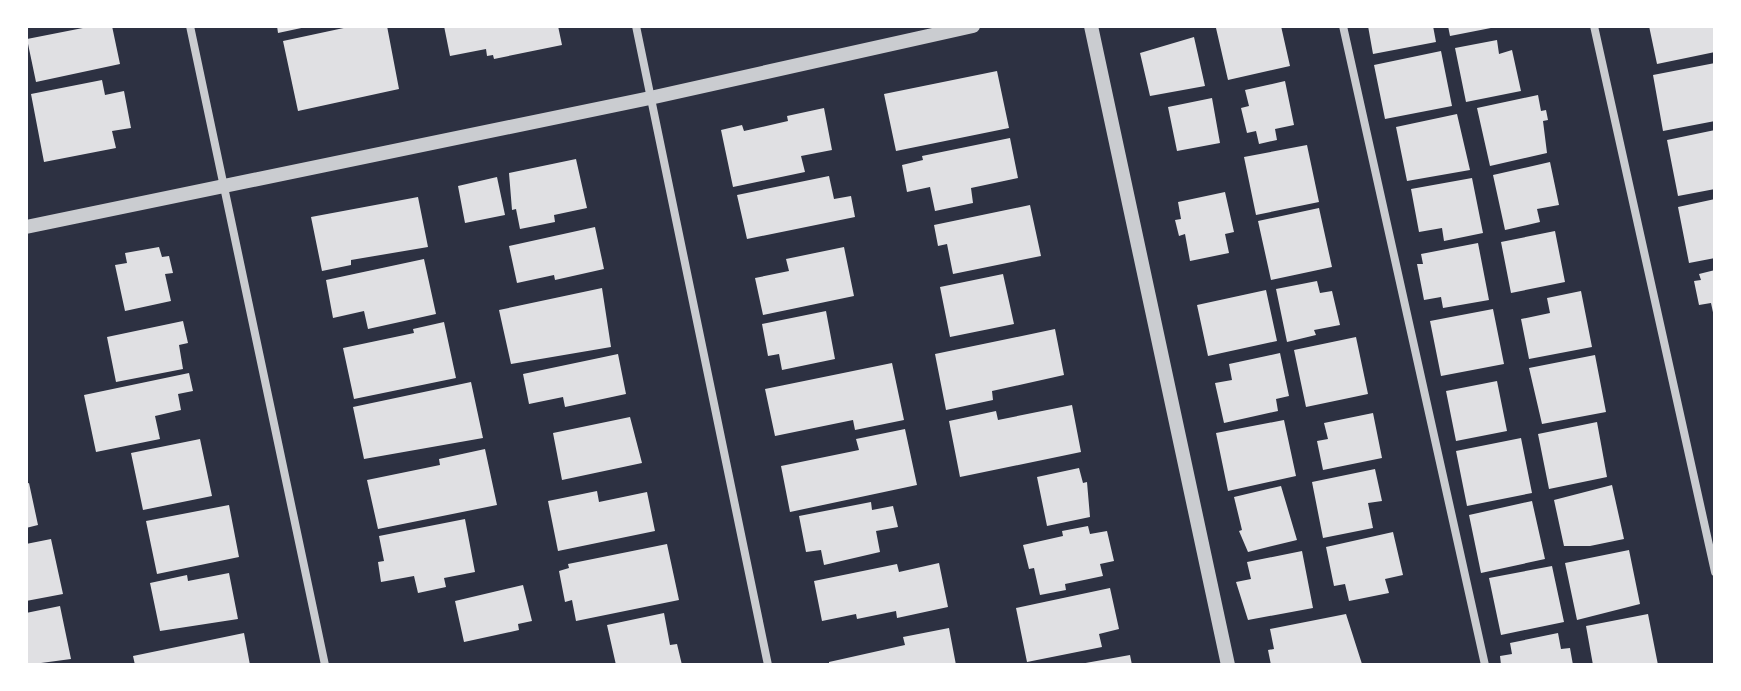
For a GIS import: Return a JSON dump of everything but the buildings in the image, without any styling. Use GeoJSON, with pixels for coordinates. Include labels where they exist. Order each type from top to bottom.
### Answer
{"type":"FeatureCollection","features":[{"type":"Feature","properties":{"kind":"street"},"geometry":{"type":"LineString","coordinates":[[190,26],[325,665]]}},
{"type":"Feature","properties":{"kind":"street"},"geometry":{"type":"LineString","coordinates":[[636,26],[768,665]]}},
{"type":"Feature","properties":{"kind":"street"},"geometry":{"type":"LineString","coordinates":[[26,227],[650,98],[973,26]]}},
{"type":"Feature","properties":{"kind":"street"},"geometry":{"type":"LineString","coordinates":[[1091,26],[1228,665]]}},
{"type":"Feature","properties":{"kind":"street"},"geometry":{"type":"LineString","coordinates":[[1343,26],[1485,665]]}},
{"type":"Feature","properties":{"kind":"street"},"geometry":{"type":"LineString","coordinates":[[1594,26],[1715,572]]}}]}
